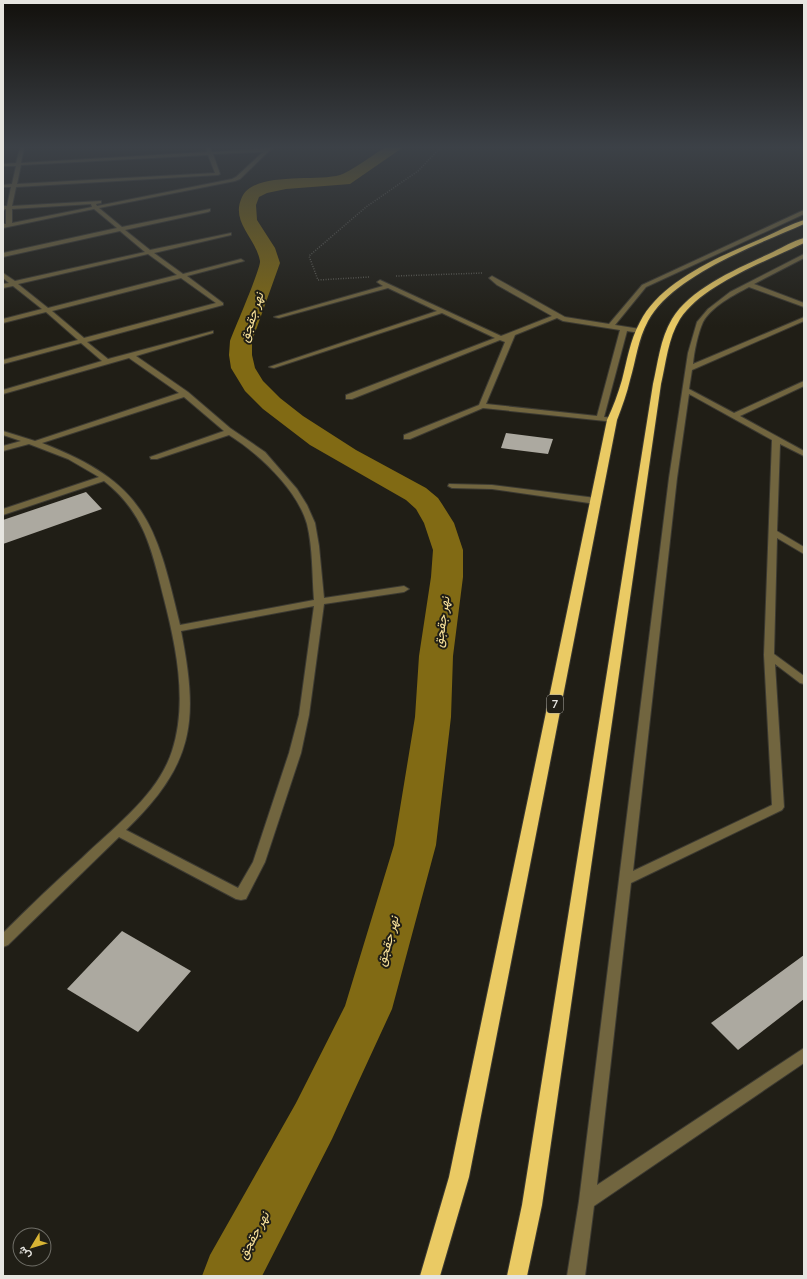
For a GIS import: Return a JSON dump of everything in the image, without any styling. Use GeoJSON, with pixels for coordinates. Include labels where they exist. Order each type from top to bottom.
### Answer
{"type":"FeatureCollection","features":[{"type":"Feature","properties":{"kind":"highway","name":"7"},"geometry":{"type":"LineString","coordinates":[[430,1276],[459,1177],[596,501],[606,419],[640,331],[655,304],[662,297],[685,279],[804,222]]}},
{"type":"Feature","properties":{"kind":"highway"},"geometry":{"type":"LineString","coordinates":[[517,1276],[532,1205],[657,384],[666,346],[677,318],[690,302],[699,295],[804,240]]}},
{"type":"Feature","properties":{"kind":"street"},"geometry":{"type":"LineString","coordinates":[[6,208],[9,225]]}},
{"type":"Feature","properties":{"kind":"street"},"geometry":{"type":"LineString","coordinates":[[3,226],[83,208]]}},
{"type":"Feature","properties":{"kind":"street"},"geometry":{"type":"LineString","coordinates":[[3,362],[220,304],[150,252],[121,229],[98,208]]}},
{"type":"Feature","properties":{"kind":"street"},"geometry":{"type":"LineString","coordinates":[[3,255],[208,210]]}},
{"type":"Feature","properties":{"kind":"street"},"geometry":{"type":"LineString","coordinates":[[610,327],[644,286],[804,212]]}},
{"type":"Feature","properties":{"kind":"street"},"geometry":{"type":"LineString","coordinates":[[3,286],[229,234]]}},
{"type":"Feature","properties":{"kind":"street"},"geometry":{"type":"LineString","coordinates":[[576,1276],[587,1201],[688,369],[697,332],[704,315],[718,302],[748,284],[804,256]]}},
{"type":"Feature","properties":{"kind":"street"},"geometry":{"type":"LineString","coordinates":[[3,321],[241,261]]}},
{"type":"Feature","properties":{"kind":"street"},"geometry":{"type":"LineString","coordinates":[[3,275],[47,310],[107,362]]}},
{"type":"Feature","properties":{"kind":"street"},"geometry":{"type":"LineString","coordinates":[[492,278],[499,284],[557,316],[573,321],[640,331]]}},
{"type":"Feature","properties":{"kind":"street"},"geometry":{"type":"LineString","coordinates":[[380,282],[507,338]]}},
{"type":"Feature","properties":{"kind":"street"},"geometry":{"type":"LineString","coordinates":[[748,284],[804,305]]}},
{"type":"Feature","properties":{"kind":"street"},"geometry":{"type":"LineString","coordinates":[[277,317],[388,286]]}},
{"type":"Feature","properties":{"kind":"street"},"geometry":{"type":"LineString","coordinates":[[272,367],[443,311]]}},
{"type":"Feature","properties":{"kind":"street"},"geometry":{"type":"LineString","coordinates":[[349,397],[507,338],[557,316]]}},
{"type":"Feature","properties":{"kind":"street"},"geometry":{"type":"LineString","coordinates":[[688,369],[804,319]]}},
{"type":"Feature","properties":{"kind":"street"},"geometry":{"type":"LineString","coordinates":[[407,437],[482,406],[606,419],[624,329]]}},
{"type":"Feature","properties":{"kind":"street"},"geometry":{"type":"LineString","coordinates":[[3,392],[211,332]]}},
{"type":"Feature","properties":{"kind":"street"},"geometry":{"type":"LineString","coordinates":[[482,406],[507,338]]}},
{"type":"Feature","properties":{"kind":"street"},"geometry":{"type":"LineString","coordinates":[[117,832],[241,895],[259,862],[295,753],[304,715],[319,602],[315,546],[310,523],[303,505],[282,475],[251,445],[230,432],[185,394],[130,355]]}},
{"type":"Feature","properties":{"kind":"street"},"geometry":{"type":"LineString","coordinates":[[734,416],[804,382]]}},
{"type":"Feature","properties":{"kind":"street"},"geometry":{"type":"LineString","coordinates":[[685,389],[804,454]]}},
{"type":"Feature","properties":{"kind":"street"},"geometry":{"type":"LineString","coordinates":[[3,449],[32,442],[185,394]]}},
{"type":"Feature","properties":{"kind":"street"},"geometry":{"type":"LineString","coordinates":[[154,457],[230,432]]}},
{"type":"Feature","properties":{"kind":"street"},"geometry":{"type":"LineString","coordinates":[[3,433],[32,442],[62,454],[105,478],[129,499],[146,525],[155,546],[177,629],[184,670],[184,707],[177,754],[169,772],[117,832],[3,941]]}},
{"type":"Feature","properties":{"kind":"street"},"geometry":{"type":"LineString","coordinates":[[625,880],[778,807],[769,655],[776,439]]}},
{"type":"Feature","properties":{"kind":"street"},"geometry":{"type":"LineString","coordinates":[[3,512],[105,478]]}},
{"type":"Feature","properties":{"kind":"street"},"geometry":{"type":"LineString","coordinates":[[452,486],[492,487],[596,501]]}},
{"type":"Feature","properties":{"kind":"street"},"geometry":{"type":"LineString","coordinates":[[774,532],[804,551]]}},
{"type":"Feature","properties":{"kind":"street"},"geometry":{"type":"LineString","coordinates":[[177,629],[319,602],[404,589]]}},
{"type":"Feature","properties":{"kind":"street"},"geometry":{"type":"LineString","coordinates":[[769,655],[804,681]]}},
{"type":"Feature","properties":{"kind":"street"},"geometry":{"type":"LineString","coordinates":[[587,1201],[804,1055]]}},
{"type":"Feature","properties":{"kind":"path"},"geometry":{"type":"LineString","coordinates":[[366,208],[309,256],[318,280],[372,277]]}},
{"type":"Feature","properties":{"kind":"path"},"geometry":{"type":"LineString","coordinates":[[395,276],[481,272],[492,278]]}},
{"type":"Feature","properties":{"kind":"building"},"geometry":{"type":"Polygon","coordinates":[[[506,433],[553,439],[548,454],[501,448],[506,433]]]}},
{"type":"Feature","properties":{"kind":"building"},"geometry":{"type":"Polygon","coordinates":[[[86,492],[102,509],[3,544],[3,520],[86,492]]]}},
{"type":"Feature","properties":{"kind":"building"},"geometry":{"type":"Polygon","coordinates":[[[122,931],[191,971],[138,1032],[67,989],[122,931]]]}},
{"type":"Feature","properties":{"kind":"building"},"geometry":{"type":"Polygon","coordinates":[[[804,955],[804,999],[738,1050],[711,1023],[804,955]]]}},
{"type":"Feature","properties":{"kind":"waterway","name":"نهر جقجق"},"geometry":{"type":"LineString","coordinates":[[231,1276],[314,1121],[368,1009],[415,845],[433,717],[436,656],[447,577],[448,550],[439,523],[428,504],[416,494],[347,456],[294,422],[271,404],[254,386],[243,368],[240,355],[241,341],[270,263],[265,248],[248,220],[247,208]]}}]}
